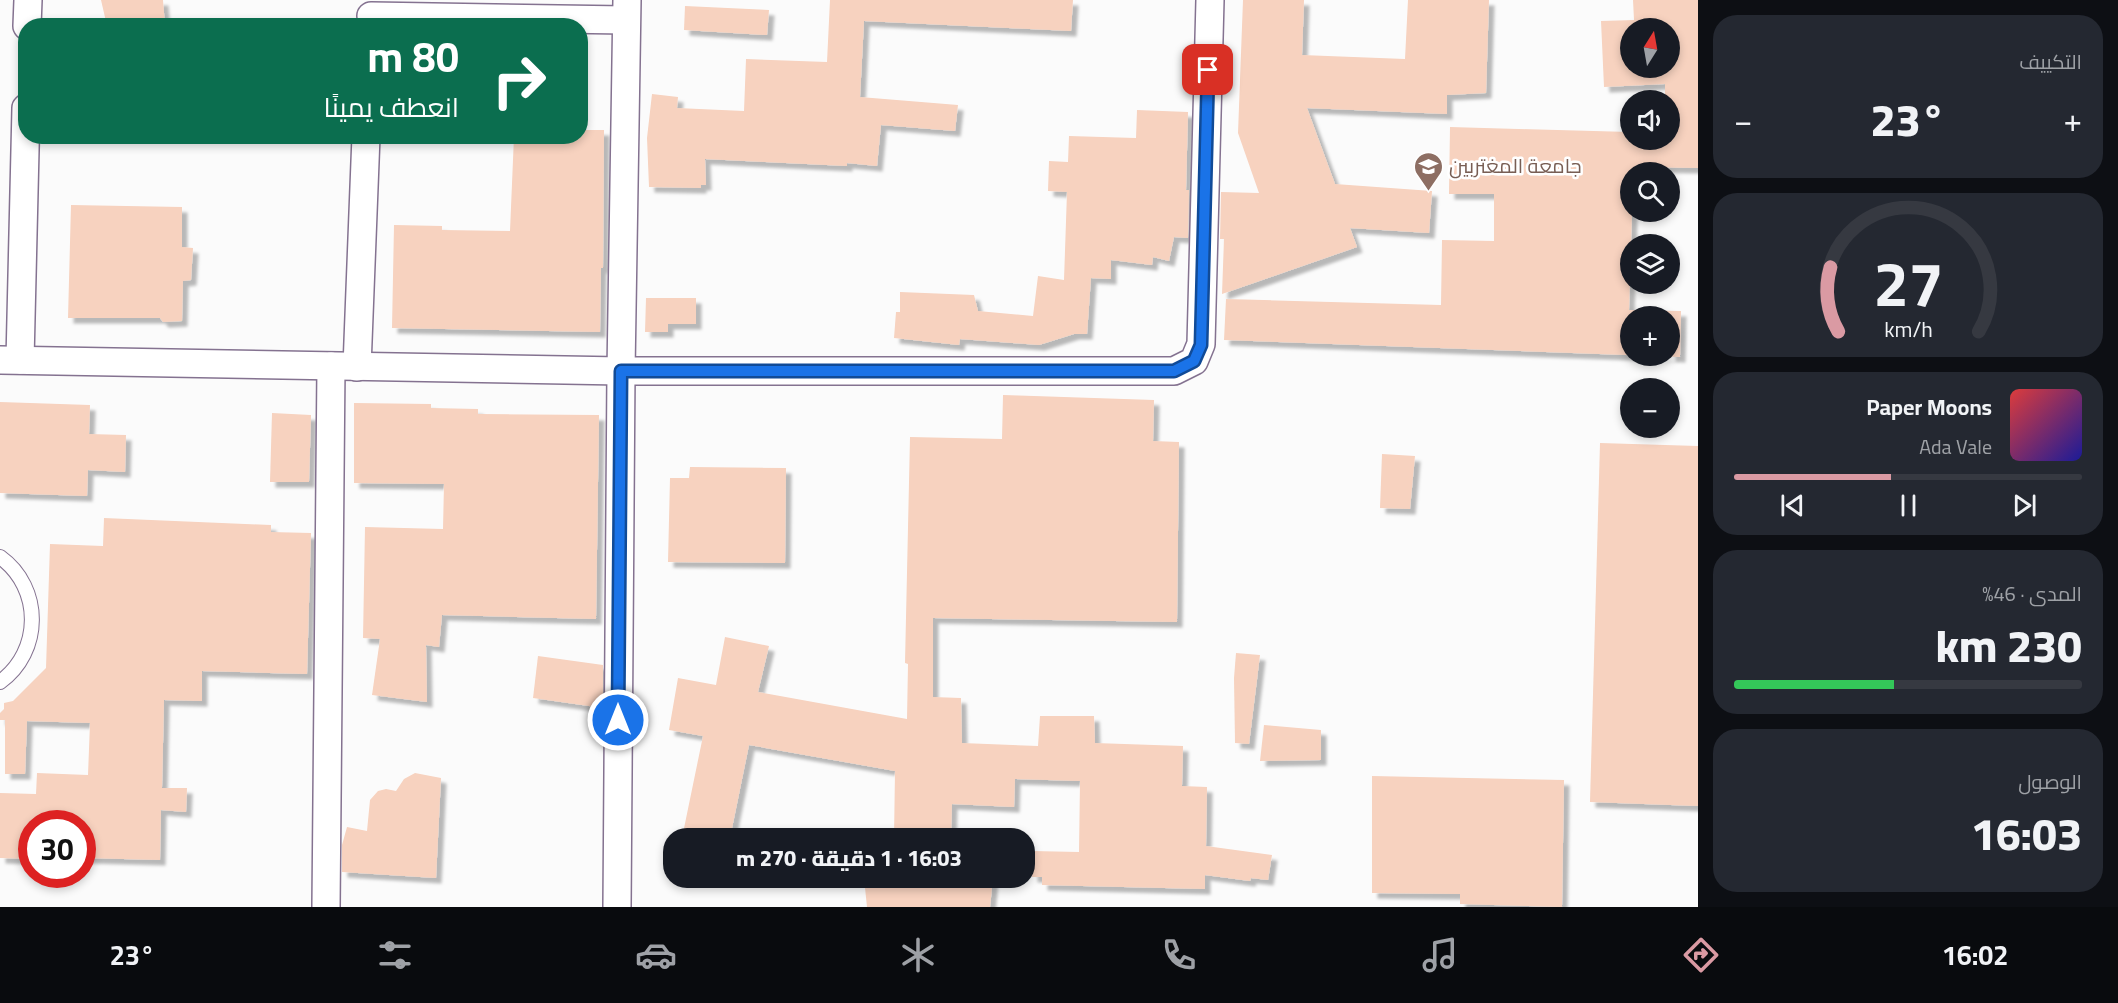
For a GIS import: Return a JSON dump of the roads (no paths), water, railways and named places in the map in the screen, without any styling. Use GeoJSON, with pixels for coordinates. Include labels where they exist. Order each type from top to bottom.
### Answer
{"type":"FeatureCollection","features":[{"type":"Feature","properties":{"kind":"street"},"geometry":{"type":"LineString","coordinates":[[27,18],[28,0]]}},
{"type":"Feature","properties":{"kind":"street"},"geometry":{"type":"LineString","coordinates":[[24,144],[10,360],[621,371],[1174,371],[1194,361],[1201,345],[1210,0]]}},
{"type":"Feature","properties":{"kind":"street"},"geometry":{"type":"LineString","coordinates":[[371,14],[626,10],[617,907]]}},
{"type":"Feature","properties":{"kind":"street"},"geometry":{"type":"LineString","coordinates":[[326,907],[344,367],[365,144]]}},
{"type":"Feature","properties":{"kind":"lane"},"geometry":{"type":"LineString","coordinates":[[0,557],[18,575],[28,594],[33,616],[31,638],[23,658],[9,676],[0,682]]}},
{"type":"Feature","properties":{"kind":"place","name":"جامعة المغتربين"},"geometry":{"type":"Point","coordinates":[1428,192]}}]}
